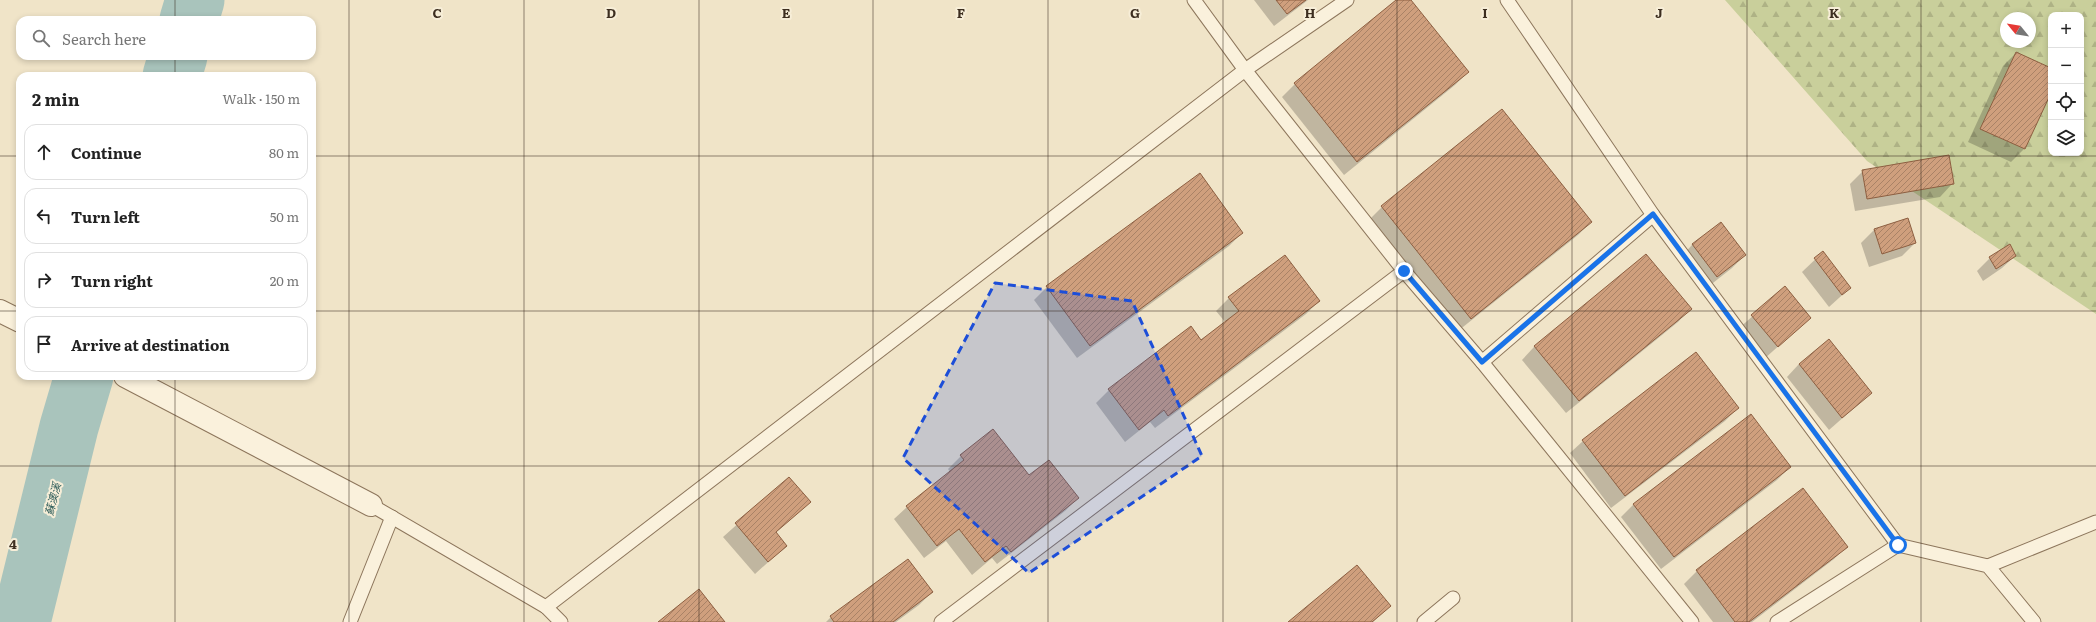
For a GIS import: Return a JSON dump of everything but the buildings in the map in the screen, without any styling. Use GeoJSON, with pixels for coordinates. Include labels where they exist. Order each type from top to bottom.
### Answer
{"type":"FeatureCollection","features":[{"type":"Feature","properties":{"kind":"street"},"geometry":{"type":"LineString","coordinates":[[0,311],[16,319]]}},
{"type":"Feature","properties":{"kind":"street"},"geometry":{"type":"LineString","coordinates":[[132,380],[371,505]]}},
{"type":"Feature","properties":{"kind":"lane"},"geometry":{"type":"LineString","coordinates":[[1194,0],[1244,70],[1404,271],[1482,362],[1692,622]]}},
{"type":"Feature","properties":{"kind":"lane"},"geometry":{"type":"LineString","coordinates":[[546,607],[1244,70],[1347,0]]}},
{"type":"Feature","properties":{"kind":"lane"},"geometry":{"type":"LineString","coordinates":[[1507,0],[1653,214],[1898,545],[1988,566],[2096,522]]}},
{"type":"Feature","properties":{"kind":"lane"},"geometry":{"type":"LineString","coordinates":[[1482,362],[1653,214]]}},
{"type":"Feature","properties":{"kind":"lane"},"geometry":{"type":"LineString","coordinates":[[941,622],[1404,271]]}},
{"type":"Feature","properties":{"kind":"lane"},"geometry":{"type":"LineString","coordinates":[[371,505],[546,607],[561,622]]}},
{"type":"Feature","properties":{"kind":"lane"},"geometry":{"type":"LineString","coordinates":[[350,622],[392,517]]}},
{"type":"Feature","properties":{"kind":"lane"},"geometry":{"type":"LineString","coordinates":[[1777,622],[1898,545]]}},
{"type":"Feature","properties":{"kind":"lane"},"geometry":{"type":"LineString","coordinates":[[1988,566],[2034,622]]}},
{"type":"Feature","properties":{"kind":"lane"},"geometry":{"type":"LineString","coordinates":[[1424,622],[1453,598]]}},
{"type":"Feature","properties":{"kind":"highlighted area"},"geometry":{"type":"Polygon","coordinates":[[[995,283],[1132,301],[1202,456],[1029,573],[903,458],[995,283]]]}},
{"type":"Feature","properties":{"kind":"green space"},"geometry":{"type":"Polygon","coordinates":[[[1725,0],[2096,0],[2096,314],[1867,161],[1725,0]]]}},
{"type":"Feature","properties":{"kind":"waterway","name":"蘇澳溪"},"geometry":{"type":"LineString","coordinates":[[190,16],[195,0]]}},
{"type":"Feature","properties":{"kind":"waterway","name":"蘇澳溪"},"geometry":{"type":"LineString","coordinates":[[173,72],[177,60]]}},
{"type":"Feature","properties":{"kind":"waterway","name":"蘇澳溪"},"geometry":{"type":"LineString","coordinates":[[21,622],[69,427],[83,380]]}},
{"type":"Feature","properties":{"kind":"route"},"geometry":{"type":"LineString","coordinates":[[1404,271],[1482,362],[1653,214],[1898,545]]}}]}
